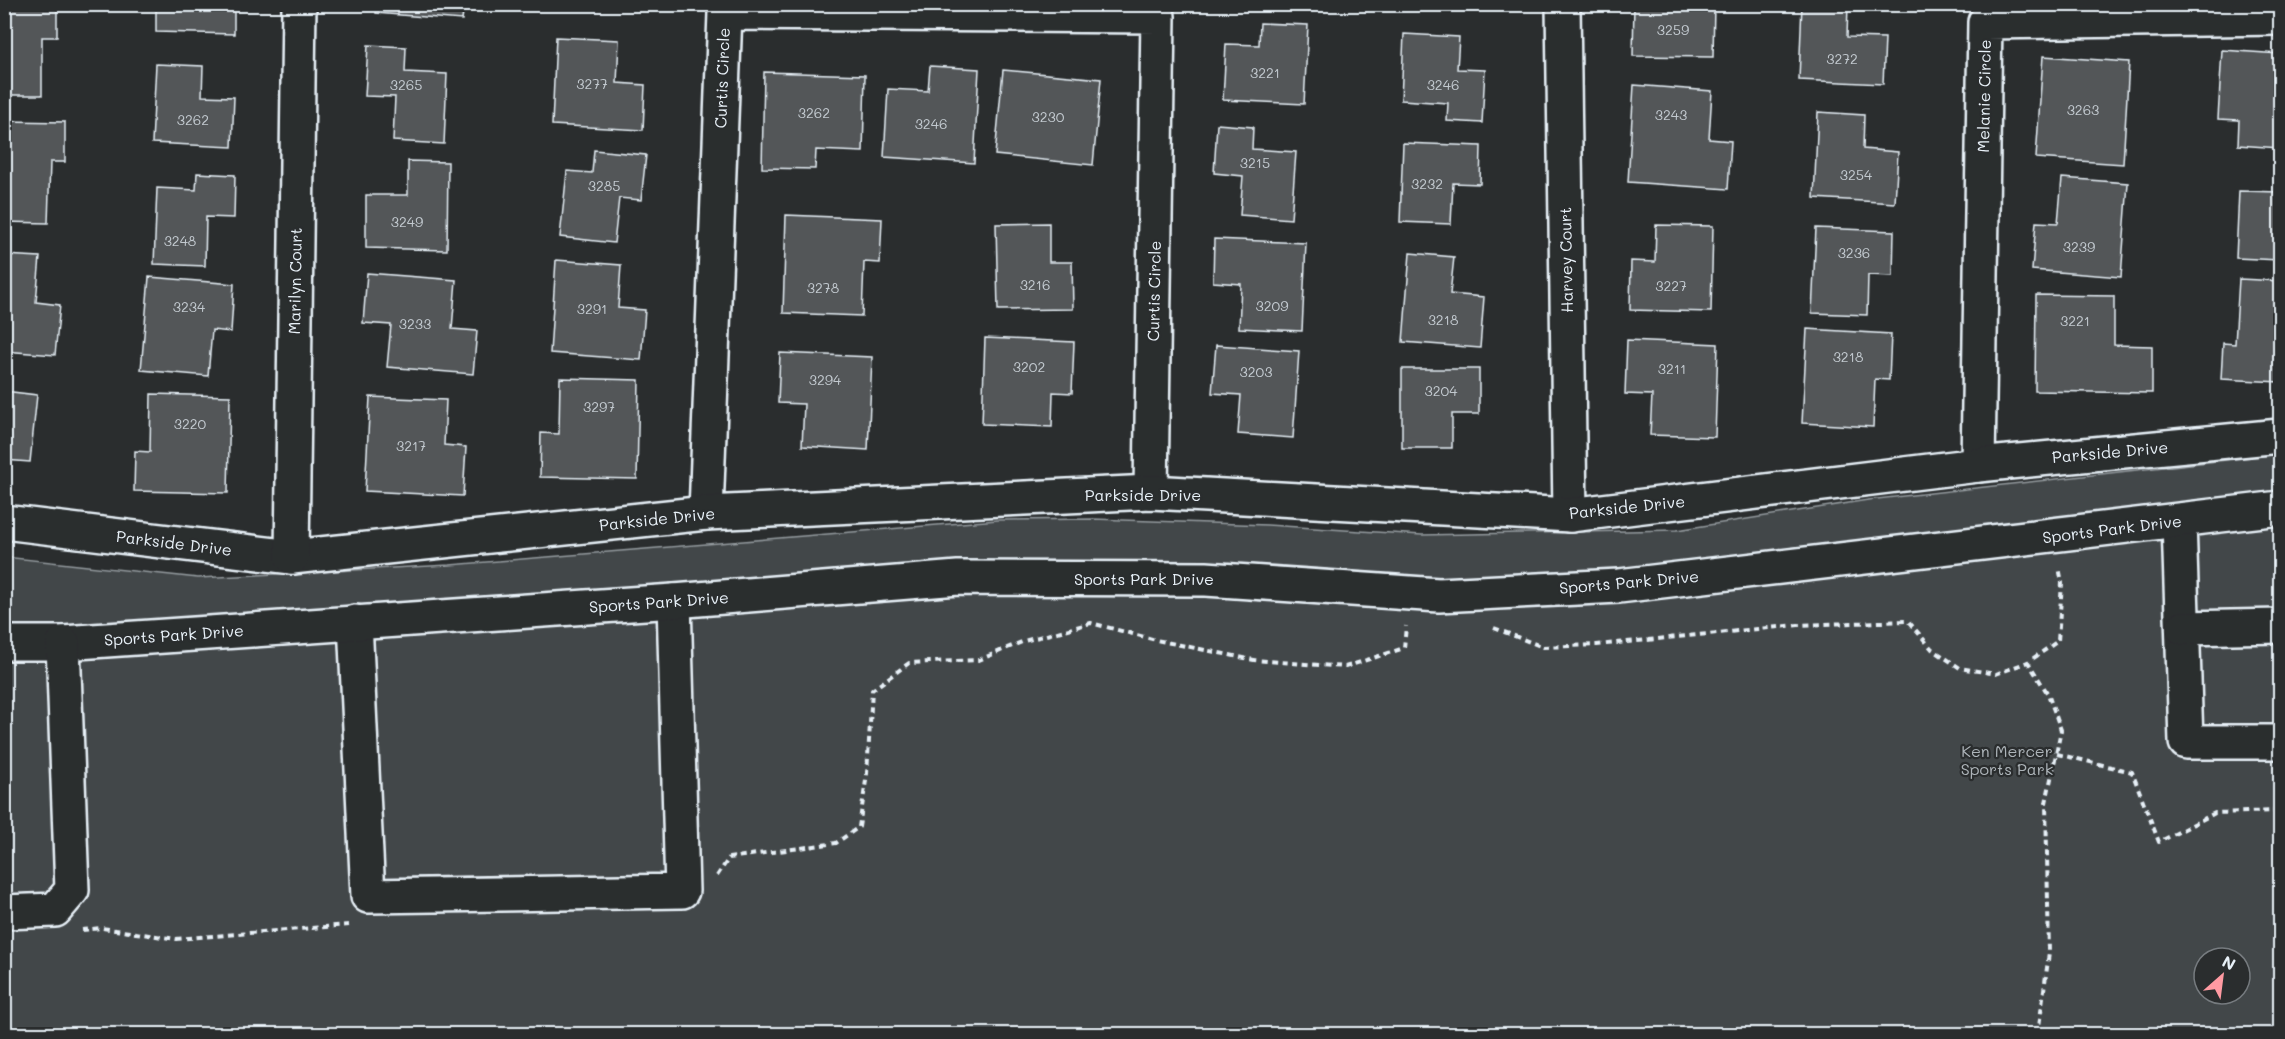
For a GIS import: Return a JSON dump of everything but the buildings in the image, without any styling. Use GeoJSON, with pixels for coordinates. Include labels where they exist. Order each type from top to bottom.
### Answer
{"type":"FeatureCollection","features":[{"type":"Feature","properties":{"kind":"street","name":"Marilyn Court"},"geometry":{"type":"LineString","coordinates":[[292,557],[299,4]]}},
{"type":"Feature","properties":{"kind":"street","name":"Harvey Court"},"geometry":{"type":"LineString","coordinates":[[1563,4],[1570,515]]}},
{"type":"Feature","properties":{"kind":"street","name":"Curtis Circle"},"geometry":{"type":"LineString","coordinates":[[706,513],[724,13],[1158,16],[1151,492]]}},
{"type":"Feature","properties":{"kind":"street","name":"Melanie Circle"},"geometry":{"type":"LineString","coordinates":[[1978,465],[1986,22],[2280,18]]}},
{"type":"Feature","properties":{"kind":"street","name":"Parkside Drive"},"geometry":{"type":"LineString","coordinates":[[4,522],[292,557],[706,513],[1151,492],[1570,515],[1978,465],[2280,436]]}},
{"type":"Feature","properties":{"kind":"street","name":"Sports Park Drive"},"geometry":{"type":"LineString","coordinates":[[4,643],[63,643],[674,601],[958,578],[1206,579],[1439,595],[1619,586],[2280,508]]}},
{"type":"Feature","properties":{"kind":"street"},"geometry":{"type":"LineString","coordinates":[[2179,521],[2186,742],[2280,742]]}},
{"type":"Feature","properties":{"kind":"street"},"geometry":{"type":"LineString","coordinates":[[355,622],[363,910],[697,888],[674,601]]}},
{"type":"Feature","properties":{"kind":"street"},"geometry":{"type":"LineString","coordinates":[[2182,628],[2280,626]]}},
{"type":"Feature","properties":{"kind":"street"},"geometry":{"type":"LineString","coordinates":[[4,912],[55,910],[72,890],[63,643]]}},
{"type":"Feature","properties":{"kind":"path"},"geometry":{"type":"LineString","coordinates":[[1489,626],[1544,647],[1597,645],[1798,625],[1908,621],[1932,649],[1960,669],[1996,674],[2028,662],[2058,641],[2062,583],[2055,536]]}},
{"type":"Feature","properties":{"kind":"path"},"geometry":{"type":"LineString","coordinates":[[697,888],[729,858],[836,843],[859,827],[867,774],[872,690],[909,663],[979,660],[1024,641],[1091,623],[1156,640],[1254,660],[1345,667],[1404,648],[1407,619]]}},
{"type":"Feature","properties":{"kind":"path"},"geometry":{"type":"LineString","coordinates":[[2028,662],[2048,694],[2061,730],[2046,803],[2049,953],[2038,1035]]}},
{"type":"Feature","properties":{"kind":"path"},"geometry":{"type":"LineString","coordinates":[[2056,754],[2132,772],[2159,842],[2215,813],[2280,810]]}},
{"type":"Feature","properties":{"kind":"path"},"geometry":{"type":"LineString","coordinates":[[79,930],[102,928],[176,939],[363,910]]}},
{"type":"Feature","properties":{"kind":"green space","name":"Ken Mercer Sports Park"},"geometry":{"type":"Polygon","coordinates":[[[2280,454],[2280,1034],[5,1034],[5,557],[198,578],[450,565],[998,520],[1093,519],[1267,525],[1422,535],[1677,530],[1868,500],[2280,454]]]}}]}
